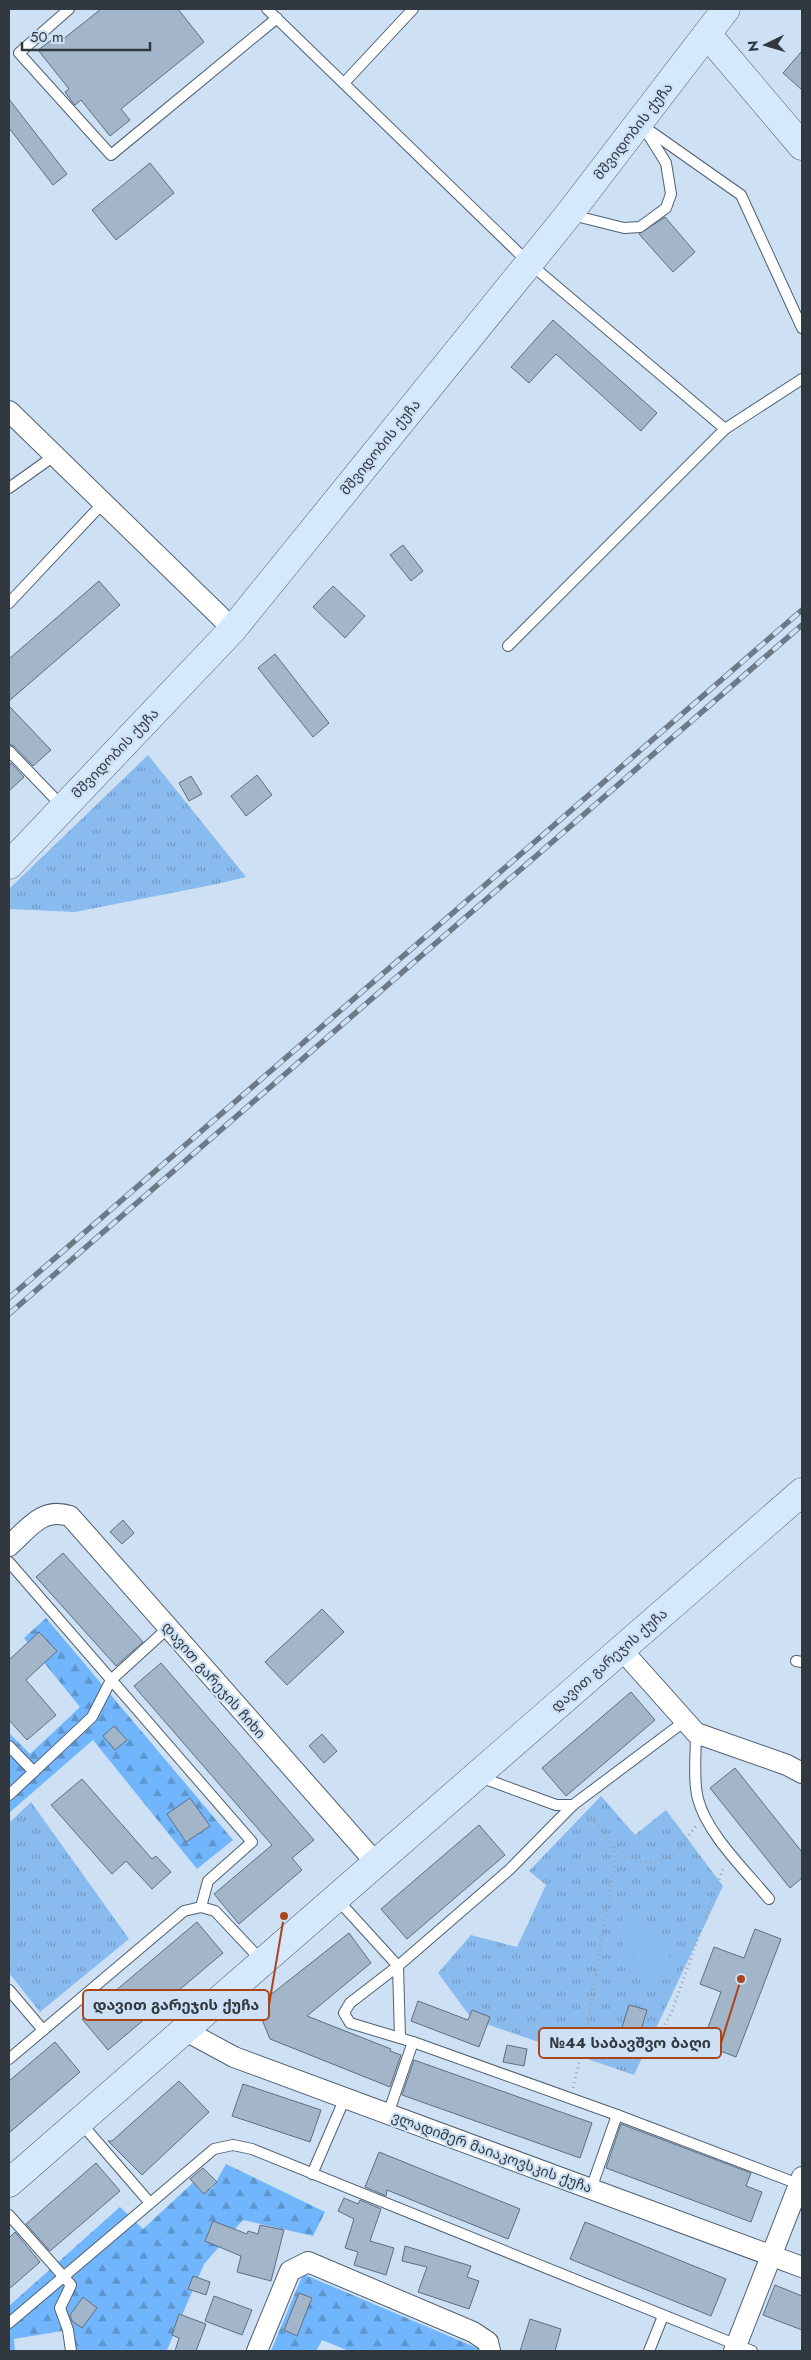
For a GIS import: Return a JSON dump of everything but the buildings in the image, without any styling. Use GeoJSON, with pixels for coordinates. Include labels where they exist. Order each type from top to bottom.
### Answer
{"type":"FeatureCollection","features":[{"type":"Feature","properties":{"kind":"main road","name":"მშვიდობის ქუჩა"},"geometry":{"type":"LineString","coordinates":[[9,865],[233,629],[569,214],[640,124],[726,9]]}},
{"type":"Feature","properties":{"kind":"main road"},"geometry":{"type":"LineString","coordinates":[[707,34],[802,146]]}},
{"type":"Feature","properties":{"kind":"main road","name":"დავით გარეჯის ქუჩა"},"geometry":{"type":"LineString","coordinates":[[9,2183],[802,1492]]}},
{"type":"Feature","properties":{"kind":"street"},"geometry":{"type":"LineString","coordinates":[[9,411],[233,629]]}},
{"type":"Feature","properties":{"kind":"street","name":"დავით გარეჯის ჩიხი"},"geometry":{"type":"LineString","coordinates":[[9,1546],[44,1515],[57,1512],[70,1516],[376,1863]]}},
{"type":"Feature","properties":{"kind":"street"},"geometry":{"type":"LineString","coordinates":[[621,1649],[690,1727],[787,1765],[802,1773]]}},
{"type":"Feature","properties":{"kind":"street","name":"ვლადიმერ მაიაკოვსკის ქუჩა"},"geometry":{"type":"LineString","coordinates":[[184,2030],[234,2057],[802,2267]]}},
{"type":"Feature","properties":{"kind":"street"},"geometry":{"type":"LineString","coordinates":[[741,2349],[770,2255],[801,2182]]}},
{"type":"Feature","properties":{"kind":"street"},"geometry":{"type":"LineString","coordinates":[[257,2351],[290,2271],[308,2262],[474,2332],[488,2342],[490,2351]]}},
{"type":"Feature","properties":{"kind":"lane"},"geometry":{"type":"LineString","coordinates":[[69,9],[19,53],[111,155],[277,18]]}},
{"type":"Feature","properties":{"kind":"lane"},"geometry":{"type":"LineString","coordinates":[[267,9],[530,262],[725,429]]}},
{"type":"Feature","properties":{"kind":"lane"},"geometry":{"type":"LineString","coordinates":[[344,83],[413,9]]}},
{"type":"Feature","properties":{"kind":"lane"},"geometry":{"type":"LineString","coordinates":[[569,214],[624,228],[640,228],[666,208],[670,194],[666,163],[640,124]]}},
{"type":"Feature","properties":{"kind":"lane"},"geometry":{"type":"LineString","coordinates":[[640,124],[741,195],[802,328]]}},
{"type":"Feature","properties":{"kind":"lane"},"geometry":{"type":"LineString","coordinates":[[508,646],[725,429],[802,379]]}},
{"type":"Feature","properties":{"kind":"lane"},"geometry":{"type":"LineString","coordinates":[[9,488],[54,456]]}},
{"type":"Feature","properties":{"kind":"lane"},"geometry":{"type":"LineString","coordinates":[[9,603],[103,503]]}},
{"type":"Feature","properties":{"kind":"lane"},"geometry":{"type":"LineString","coordinates":[[9,751],[63,808]]}},
{"type":"Feature","properties":{"kind":"lane"},"geometry":{"type":"LineString","coordinates":[[9,1562],[252,1842],[208,1881],[202,1907]]}},
{"type":"Feature","properties":{"kind":"lane"},"geometry":{"type":"LineString","coordinates":[[9,1795],[92,1717],[111,1680],[168,1628]]}},
{"type":"Feature","properties":{"kind":"lane"},"geometry":{"type":"LineString","coordinates":[[769,1899],[704,1816],[697,1798],[690,1727],[573,1805],[509,1870],[398,1966],[350,2003],[344,2013],[350,2023],[413,2042],[801,2182]]}},
{"type":"Feature","properties":{"kind":"lane"},"geometry":{"type":"LineString","coordinates":[[9,1746],[34,1772]]}},
{"type":"Feature","properties":{"kind":"lane"},"geometry":{"type":"LineString","coordinates":[[476,1776],[556,1805],[573,1805]]}},
{"type":"Feature","properties":{"kind":"lane"},"geometry":{"type":"LineString","coordinates":[[336,1898],[398,1966],[400,2038]]}},
{"type":"Feature","properties":{"kind":"lane"},"geometry":{"type":"LineString","coordinates":[[9,2059],[184,1911],[202,1907],[215,1912],[262,1962]]}},
{"type":"Feature","properties":{"kind":"lane"},"geometry":{"type":"LineString","coordinates":[[9,1990],[43,2030]]}},
{"type":"Feature","properties":{"kind":"lane"},"geometry":{"type":"LineString","coordinates":[[388,2114],[413,2042]]}},
{"type":"Feature","properties":{"kind":"lane"},"geometry":{"type":"LineString","coordinates":[[312,2174],[345,2098]]}},
{"type":"Feature","properties":{"kind":"lane"},"geometry":{"type":"LineString","coordinates":[[591,2189],[617,2115]]}},
{"type":"Feature","properties":{"kind":"lane"},"geometry":{"type":"LineString","coordinates":[[80,2121],[150,2203]]}},
{"type":"Feature","properties":{"kind":"lane"},"geometry":{"type":"LineString","coordinates":[[9,2323],[214,2149],[233,2146],[252,2149],[741,2349]]}},
{"type":"Feature","properties":{"kind":"lane"},"geometry":{"type":"LineString","coordinates":[[9,2216],[71,2285],[60,2308],[68,2330],[71,2351]]}},
{"type":"Feature","properties":{"kind":"lane"},"geometry":{"type":"LineString","coordinates":[[649,2351],[664,2316]]}},
{"type":"Feature","properties":{"kind":"path"},"geometry":{"type":"LineString","coordinates":[[570,2098],[584,2042],[615,1861],[614,1847],[603,1828],[573,1805]]}},
{"type":"Feature","properties":{"kind":"path"},"geometry":{"type":"LineString","coordinates":[[614,1847],[635,1861],[654,1862],[671,1858],[704,1816]]}},
{"type":"Feature","properties":{"kind":"path"},"geometry":{"type":"LineString","coordinates":[[584,2042],[623,2052],[637,2050],[657,2042],[672,2011],[730,1851]]}},
{"type":"Feature","properties":{"kind":"green space"},"geometry":{"type":"Polygon","coordinates":[[[148,755],[246,877],[75,912],[9,909],[9,889],[148,755]]]}},
{"type":"Feature","properties":{"kind":"green space"},"geometry":{"type":"Polygon","coordinates":[[[46,1618],[233,1840],[197,1869],[93,1740],[9,1813],[9,1733],[30,1754],[80,1707],[24,1638],[46,1618]]]}},
{"type":"Feature","properties":{"kind":"green space"},"geometry":{"type":"Polygon","coordinates":[[[601,1796],[635,1835],[666,1810],[723,1886],[634,2075],[472,2019],[438,1973],[471,1935],[517,1947],[546,1885],[529,1871],[601,1796]]]}},
{"type":"Feature","properties":{"kind":"green space"},"geometry":{"type":"Polygon","coordinates":[[[31,1802],[129,1939],[40,2012],[9,1973],[9,1823],[31,1802]]]}},
{"type":"Feature","properties":{"kind":"green space"},"geometry":{"type":"Polygon","coordinates":[[[635,1910],[676,1965],[652,1983],[611,1928],[635,1910]]]}},
{"type":"Feature","properties":{"kind":"green space"},"geometry":{"type":"Polygon","coordinates":[[[226,2164],[325,2212],[313,2236],[243,2220],[204,2264],[167,2350],[169,2351],[72,2351],[68,2330],[14,2339],[15,2351],[9,2351],[9,2306],[120,2207],[143,2229],[197,2179],[212,2189],[226,2164]]]}},
{"type":"Feature","properties":{"kind":"green space"},"geometry":{"type":"Polygon","coordinates":[[[303,2274],[482,2351],[349,2351],[322,2340],[316,2351],[271,2351],[303,2274]]]}},
{"type":"Feature","properties":{"kind":"railway"},"geometry":{"type":"LineString","coordinates":[[9,1298],[802,610]]}},
{"type":"Feature","properties":{"kind":"railway"},"geometry":{"type":"LineString","coordinates":[[9,1314],[802,625]]}},
{"type":"Feature","properties":{"kind":"place","name":"დავით გარეჯის ქუჩა"},"geometry":{"type":"Point","coordinates":[284,1916]}},
{"type":"Feature","properties":{"kind":"place","name":"№44 საბავშვო ბაღი"},"geometry":{"type":"Point","coordinates":[741,1979]}}]}
